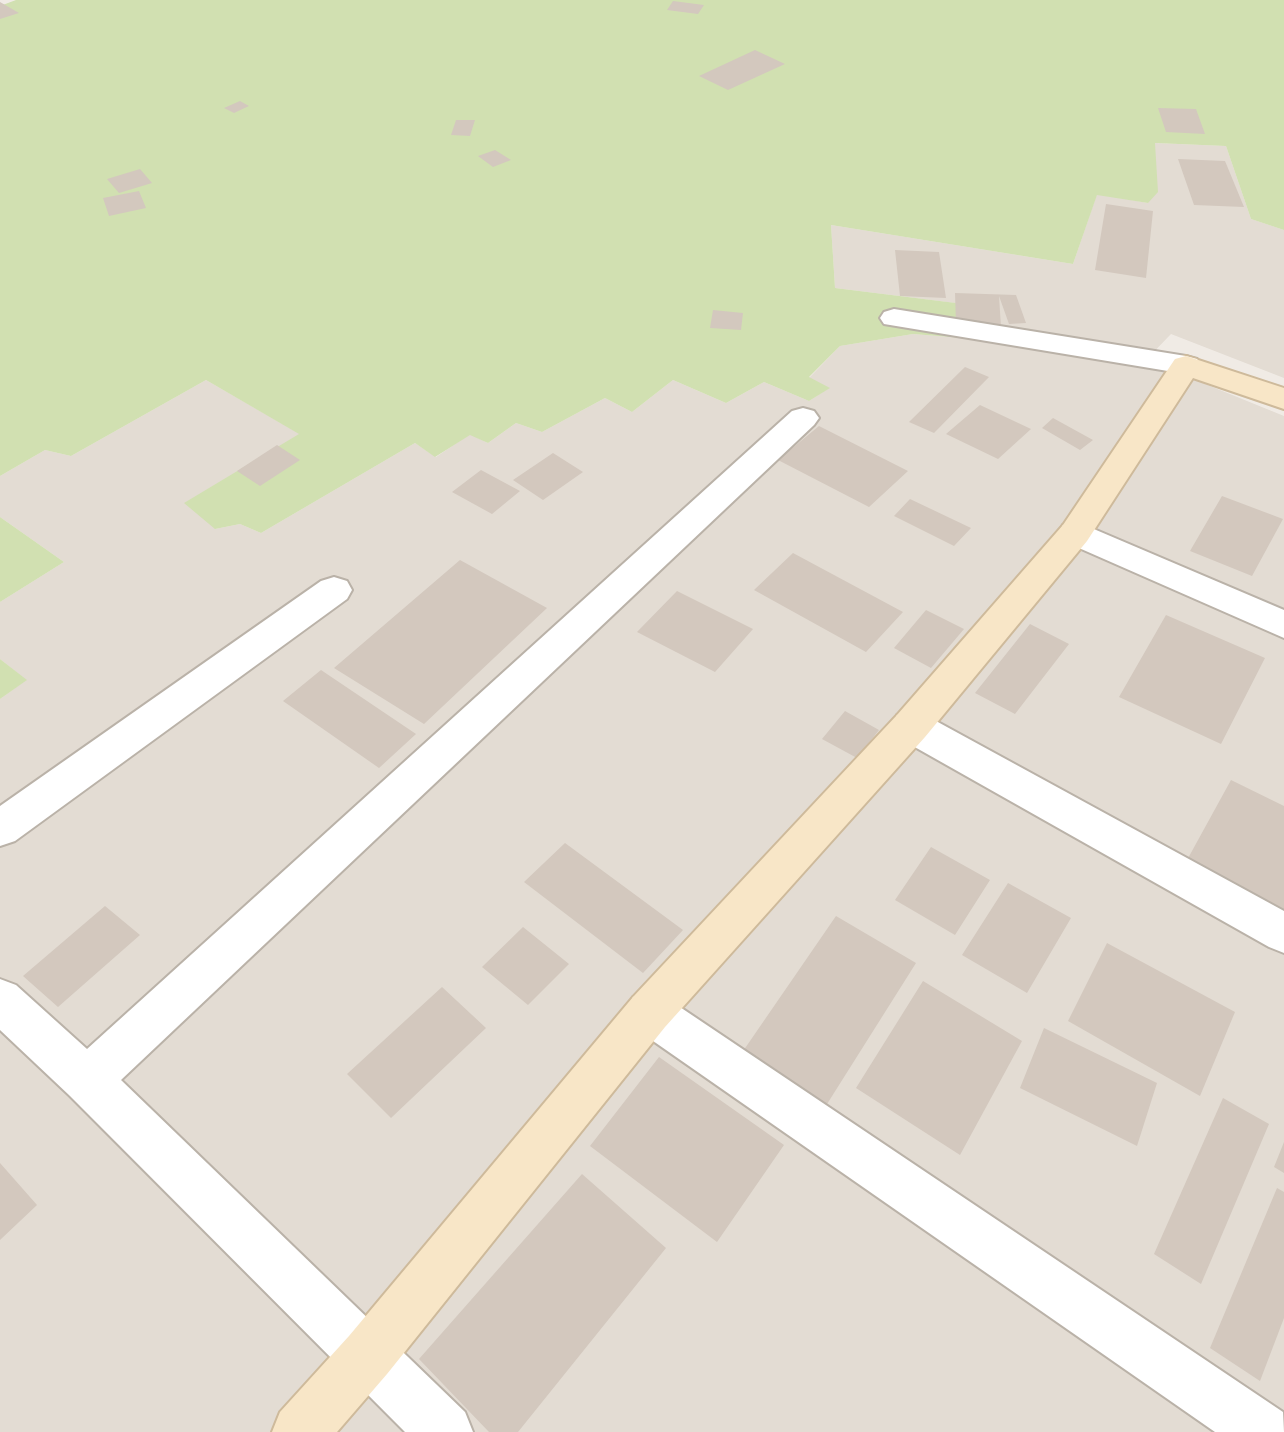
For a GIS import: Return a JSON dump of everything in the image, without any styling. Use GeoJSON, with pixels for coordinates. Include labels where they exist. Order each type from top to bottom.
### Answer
{"type":"FeatureCollection","features":[{"type":"Feature","properties":{"kind":"street"},"geometry":{"type":"LineString","coordinates":[[894,318],[1186,365],[1284,399]]}},
{"type":"Feature","properties":{"kind":"street"},"geometry":{"type":"LineString","coordinates":[[300,1432],[368,1355],[649,1012],[912,726],[1075,533],[1186,365]]}},
{"type":"Feature","properties":{"kind":"street"},"geometry":{"type":"LineString","coordinates":[[87,1080],[803,418]]}},
{"type":"Feature","properties":{"kind":"street"},"geometry":{"type":"LineString","coordinates":[[1075,533],[1284,625]]}},
{"type":"Feature","properties":{"kind":"street"},"geometry":{"type":"LineString","coordinates":[[0,829],[334,590]]}},
{"type":"Feature","properties":{"kind":"street"},"geometry":{"type":"LineString","coordinates":[[912,726],[1284,933]]}},
{"type":"Feature","properties":{"kind":"street"},"geometry":{"type":"LineString","coordinates":[[0,1000],[87,1080],[445,1432]]}},
{"type":"Feature","properties":{"kind":"street"},"geometry":{"type":"LineString","coordinates":[[649,1012],[1263,1432]]}},
{"type":"Feature","properties":{"kind":"shaded area"},"geometry":{"type":"Polygon","coordinates":[[[1154,143],[1226,146],[1251,219],[1284,230],[1284,378],[1171,334],[1146,360],[1284,416],[1284,1432],[0,1432],[0,699],[26,680],[0,659],[0,602],[64,562],[0,517],[0,476],[45,450],[71,456],[206,380],[300,434],[215,529],[240,524],[261,533],[415,443],[436,457],[470,434],[488,443],[516,423],[542,432],[605,398],[632,412],[673,380],[726,403],[764,382],[809,401],[829,388],[809,378],[840,346],[913,334],[963,338],[979,306],[835,288],[831,225],[1073,264],[1097,194],[1148,203],[1154,143]]]}},
{"type":"Feature","properties":{"kind":"green space"},"geometry":{"type":"Polygon","coordinates":[[[16,0],[1284,0],[1284,230],[1251,219],[1226,146],[1155,143],[1158,192],[1148,203],[1097,195],[1073,264],[831,225],[835,288],[980,306],[963,338],[913,334],[840,346],[809,377],[830,388],[809,401],[764,382],[726,403],[673,380],[632,412],[605,398],[542,432],[516,423],[488,443],[470,435],[435,457],[415,443],[261,533],[240,524],[215,529],[184,503],[299,434],[206,380],[71,456],[45,450],[0,476],[0,6],[16,0]]]}},
{"type":"Feature","properties":{"kind":"green space"},"geometry":{"type":"Polygon","coordinates":[[[0,517],[64,562],[0,602],[0,517]]]}},
{"type":"Feature","properties":{"kind":"green space"},"geometry":{"type":"Polygon","coordinates":[[[0,659],[27,680],[0,699],[0,659]]]}},
{"type":"Feature","properties":{"kind":"building"},"geometry":{"type":"Polygon","coordinates":[[[673,1],[704,5],[698,14],[667,10],[673,1]]]}},
{"type":"Feature","properties":{"kind":"building"},"geometry":{"type":"Polygon","coordinates":[[[0,2],[19,13],[0,19],[0,2]]]}},
{"type":"Feature","properties":{"kind":"building"},"geometry":{"type":"Polygon","coordinates":[[[755,50],[785,64],[728,90],[699,76],[755,50]]]}},
{"type":"Feature","properties":{"kind":"building"},"geometry":{"type":"Polygon","coordinates":[[[240,101],[249,106],[234,113],[224,108],[240,101]]]}},
{"type":"Feature","properties":{"kind":"building"},"geometry":{"type":"Polygon","coordinates":[[[1158,108],[1196,109],[1205,134],[1166,132],[1158,108]]]}},
{"type":"Feature","properties":{"kind":"building"},"geometry":{"type":"Polygon","coordinates":[[[456,120],[475,120],[470,136],[451,135],[456,120]]]}},
{"type":"Feature","properties":{"kind":"building"},"geometry":{"type":"Polygon","coordinates":[[[495,150],[511,160],[493,167],[478,156],[495,150]]]}},
{"type":"Feature","properties":{"kind":"building"},"geometry":{"type":"Polygon","coordinates":[[[1178,159],[1225,161],[1244,207],[1194,205],[1178,159]]]}},
{"type":"Feature","properties":{"kind":"building"},"geometry":{"type":"Polygon","coordinates":[[[140,169],[152,183],[119,193],[107,179],[140,169]]]}},
{"type":"Feature","properties":{"kind":"building"},"geometry":{"type":"Polygon","coordinates":[[[139,191],[146,208],[109,216],[103,198],[139,191]]]}},
{"type":"Feature","properties":{"kind":"building"},"geometry":{"type":"Polygon","coordinates":[[[1106,204],[1153,211],[1146,278],[1095,270],[1106,204]]]}},
{"type":"Feature","properties":{"kind":"building"},"geometry":{"type":"Polygon","coordinates":[[[895,250],[939,252],[946,298],[900,296],[895,250]]]}},
{"type":"Feature","properties":{"kind":"building"},"geometry":{"type":"Polygon","coordinates":[[[955,293],[1016,295],[1026,323],[1009,324],[999,296],[1001,327],[956,324],[955,293]]]}},
{"type":"Feature","properties":{"kind":"building"},"geometry":{"type":"Polygon","coordinates":[[[713,310],[743,313],[741,330],[710,328],[713,310]]]}},
{"type":"Feature","properties":{"kind":"building"},"geometry":{"type":"Polygon","coordinates":[[[965,367],[989,377],[934,433],[909,422],[965,367]]]}},
{"type":"Feature","properties":{"kind":"building"},"geometry":{"type":"Polygon","coordinates":[[[980,405],[1031,429],[998,459],[946,434],[980,405]]]}},
{"type":"Feature","properties":{"kind":"building"},"geometry":{"type":"Polygon","coordinates":[[[1053,418],[1093,440],[1080,450],[1042,428],[1053,418]]]}},
{"type":"Feature","properties":{"kind":"building"},"geometry":{"type":"Polygon","coordinates":[[[819,426],[908,471],[869,507],[778,460],[819,426]]]}},
{"type":"Feature","properties":{"kind":"building"},"geometry":{"type":"Polygon","coordinates":[[[277,445],[300,460],[260,486],[237,471],[277,445]]]}},
{"type":"Feature","properties":{"kind":"building"},"geometry":{"type":"Polygon","coordinates":[[[553,453],[583,472],[543,500],[513,480],[553,453]]]}},
{"type":"Feature","properties":{"kind":"building"},"geometry":{"type":"Polygon","coordinates":[[[481,470],[520,491],[492,514],[452,492],[481,470]]]}},
{"type":"Feature","properties":{"kind":"building"},"geometry":{"type":"Polygon","coordinates":[[[1222,496],[1283,519],[1252,576],[1190,551],[1222,496]]]}},
{"type":"Feature","properties":{"kind":"building"},"geometry":{"type":"Polygon","coordinates":[[[910,499],[971,528],[954,546],[894,516],[910,499]]]}},
{"type":"Feature","properties":{"kind":"building"},"geometry":{"type":"Polygon","coordinates":[[[793,553],[903,612],[866,652],[754,590],[793,553]]]}},
{"type":"Feature","properties":{"kind":"building"},"geometry":{"type":"Polygon","coordinates":[[[460,560],[547,608],[424,724],[334,668],[460,560]]]}},
{"type":"Feature","properties":{"kind":"building"},"geometry":{"type":"Polygon","coordinates":[[[677,591],[753,629],[715,672],[637,632],[677,591]]]}},
{"type":"Feature","properties":{"kind":"building"},"geometry":{"type":"Polygon","coordinates":[[[926,610],[964,629],[931,668],[894,648],[926,610]]]}},
{"type":"Feature","properties":{"kind":"building"},"geometry":{"type":"Polygon","coordinates":[[[1166,615],[1265,658],[1221,744],[1119,697],[1166,615]]]}},
{"type":"Feature","properties":{"kind":"building"},"geometry":{"type":"Polygon","coordinates":[[[1030,624],[1069,644],[1015,714],[975,693],[1030,624]]]}},
{"type":"Feature","properties":{"kind":"building"},"geometry":{"type":"Polygon","coordinates":[[[321,670],[416,734],[379,768],[283,701],[321,670]]]}},
{"type":"Feature","properties":{"kind":"building"},"geometry":{"type":"Polygon","coordinates":[[[845,711],[879,730],[857,758],[822,739],[845,711]]]}},
{"type":"Feature","properties":{"kind":"building"},"geometry":{"type":"Polygon","coordinates":[[[1231,780],[1284,806],[1284,913],[1181,871],[1231,780]]]}},
{"type":"Feature","properties":{"kind":"building"},"geometry":{"type":"Polygon","coordinates":[[[565,843],[683,930],[643,973],[524,882],[565,843]]]}},
{"type":"Feature","properties":{"kind":"building"},"geometry":{"type":"Polygon","coordinates":[[[931,847],[990,880],[955,935],[895,900],[931,847]]]}},
{"type":"Feature","properties":{"kind":"building"},"geometry":{"type":"Polygon","coordinates":[[[1008,883],[1071,918],[1027,993],[962,955],[1008,883]]]}},
{"type":"Feature","properties":{"kind":"building"},"geometry":{"type":"Polygon","coordinates":[[[105,906],[140,935],[58,1007],[23,976],[105,906]]]}},
{"type":"Feature","properties":{"kind":"building"},"geometry":{"type":"Polygon","coordinates":[[[836,916],[916,963],[822,1112],[739,1057],[836,916]]]}},
{"type":"Feature","properties":{"kind":"building"},"geometry":{"type":"Polygon","coordinates":[[[523,927],[569,964],[528,1005],[482,967],[523,927]]]}},
{"type":"Feature","properties":{"kind":"building"},"geometry":{"type":"Polygon","coordinates":[[[1107,943],[1235,1012],[1200,1096],[1068,1021],[1107,943]]]}},
{"type":"Feature","properties":{"kind":"building"},"geometry":{"type":"Polygon","coordinates":[[[923,981],[1022,1041],[960,1155],[856,1088],[923,981]]]}},
{"type":"Feature","properties":{"kind":"building"},"geometry":{"type":"Polygon","coordinates":[[[442,987],[486,1028],[391,1118],[347,1074],[442,987]]]}},
{"type":"Feature","properties":{"kind":"building"},"geometry":{"type":"Polygon","coordinates":[[[1044,1028],[1157,1083],[1137,1146],[1020,1088],[1044,1028]]]}},
{"type":"Feature","properties":{"kind":"building"},"geometry":{"type":"Polygon","coordinates":[[[659,1057],[784,1145],[717,1242],[590,1146],[659,1057]]]}},
{"type":"Feature","properties":{"kind":"building"},"geometry":{"type":"Polygon","coordinates":[[[1223,1098],[1269,1124],[1201,1284],[1154,1254],[1223,1098]]]}},
{"type":"Feature","properties":{"kind":"building"},"geometry":{"type":"Polygon","coordinates":[[[1284,1142],[1284,1173],[1274,1167],[1284,1142]]]}},
{"type":"Feature","properties":{"kind":"building"},"geometry":{"type":"Polygon","coordinates":[[[0,1163],[37,1205],[0,1240],[0,1163]]]}},
{"type":"Feature","properties":{"kind":"building"},"geometry":{"type":"Polygon","coordinates":[[[582,1174],[666,1248],[518,1432],[489,1432],[419,1359],[582,1174]]]}},
{"type":"Feature","properties":{"kind":"building"},"geometry":{"type":"Polygon","coordinates":[[[1277,1188],[1284,1192],[1284,1318],[1260,1381],[1210,1348],[1277,1188]]]}}]}
